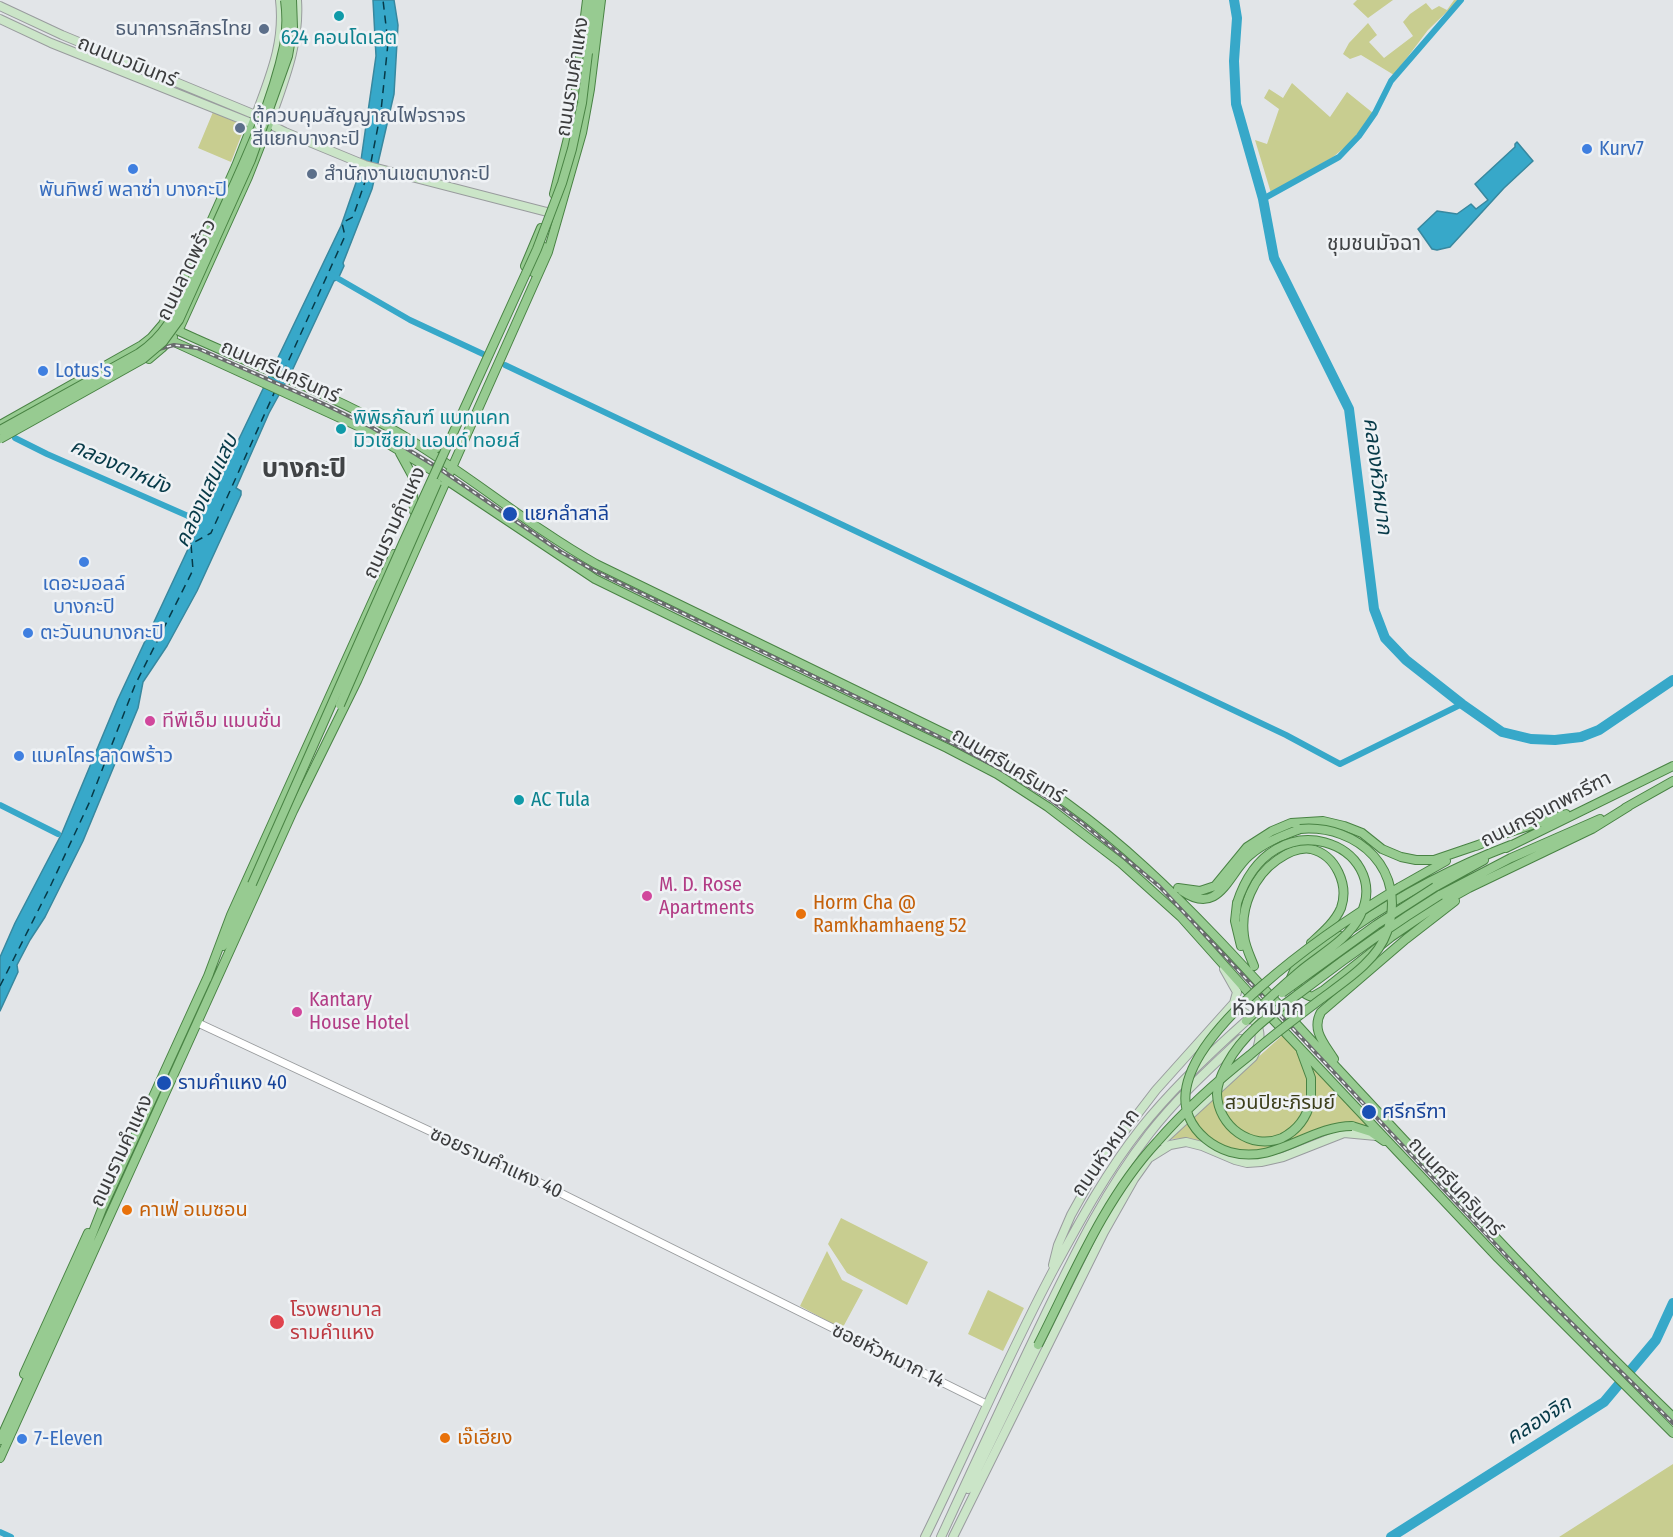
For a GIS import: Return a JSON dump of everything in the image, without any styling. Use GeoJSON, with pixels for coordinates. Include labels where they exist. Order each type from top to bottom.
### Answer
{"type":"FeatureCollection","features":[{"type":"Feature","properties":{"kind":"main road"},"geometry":{"type":"LineString","coordinates":[[256,115],[278,51],[281,28],[280,0]]}},
{"type":"Feature","properties":{"kind":"main road"},"geometry":{"type":"LineString","coordinates":[[0,430],[139,353],[152,343],[168,325],[182,300],[236,179],[271,90],[285,43],[285,0]]}},
{"type":"Feature","properties":{"kind":"main road"},"geometry":{"type":"LineString","coordinates":[[0,439],[143,358],[163,342],[174,328],[188,303],[242,181],[277,92],[291,42],[292,0]]}},
{"type":"Feature","properties":{"kind":"main road"},"geometry":{"type":"LineString","coordinates":[[297,0],[297,24],[293,50],[271,125],[360,163],[380,169],[548,212],[562,210]]}},
{"type":"Feature","properties":{"kind":"main road","name":"ถนนรามคำแหง"},"geometry":{"type":"LineString","coordinates":[[207,979],[236,904],[439,459],[548,212],[563,163],[572,122],[587,0]]}},
{"type":"Feature","properties":{"kind":"main road","name":"ถนนรามคำแหง"},"geometry":{"type":"LineString","coordinates":[[0,1440],[102,1209],[252,884],[329,708],[537,249],[562,183],[572,148],[582,103],[594,0]]}},
{"type":"Feature","properties":{"kind":"main road","name":"ถนนรามคำแหง"},"geometry":{"type":"LineString","coordinates":[[317,759],[337,724],[545,260],[562,210],[586,117],[601,0]]}},
{"type":"Feature","properties":{"kind":"main road","name":"ถนนนวมินทร์"},"geometry":{"type":"LineString","coordinates":[[0,6],[62,35],[256,115],[271,125]]}},
{"type":"Feature","properties":{"kind":"main road","name":"ถนนนวมินทร์"},"geometry":{"type":"LineString","coordinates":[[0,19],[51,43],[189,99],[253,124],[271,125]]}},
{"type":"Feature","properties":{"kind":"main road"},"geometry":{"type":"LineString","coordinates":[[189,99],[193,89]]}},
{"type":"Feature","properties":{"kind":"main road","name":"ถนนลาดพร้าว"},"geometry":{"type":"LineString","coordinates":[[0,425],[142,345],[156,333],[176,300],[236,166],[256,115]]}},
{"type":"Feature","properties":{"kind":"main road","name":"ถนนลาดพร้าว"},"geometry":{"type":"LineString","coordinates":[[0,444],[144,362],[170,341],[189,309],[271,125]]}},
{"type":"Feature","properties":{"kind":"main road"},"geometry":{"type":"LineString","coordinates":[[551,202],[562,210]]}},
{"type":"Feature","properties":{"kind":"main road","name":"ถนนรามคำแหง"},"geometry":{"type":"LineString","coordinates":[[0,1458],[317,759],[533,272],[555,228]]}},
{"type":"Feature","properties":{"kind":"main road","name":"ถนนศรีนครินทร์"},"geometry":{"type":"LineString","coordinates":[[163,324],[376,421],[453,468],[578,554],[1004,762],[1080,812],[1161,880],[1507,1251],[1673,1417]]}},
{"type":"Feature","properties":{"kind":"main road","name":"ถนนศรีนครินทร์"},"geometry":{"type":"LineString","coordinates":[[156,333],[362,428],[447,480],[576,568],[947,748],[997,774],[1048,807],[1112,856],[1168,905],[1498,1258],[1673,1433]]}},
{"type":"Feature","properties":{"kind":"main road"},"geometry":{"type":"LineString","coordinates":[[422,448],[435,449],[445,444]]}},
{"type":"Feature","properties":{"kind":"main road"},"geometry":{"type":"LineString","coordinates":[[393,447],[406,462],[412,475],[414,511]]}},
{"type":"Feature","properties":{"kind":"main road"},"geometry":{"type":"LineString","coordinates":[[384,576],[401,583]]}},
{"type":"Feature","properties":{"kind":"main road"},"geometry":{"type":"LineString","coordinates":[[621,591],[627,579]]}},
{"type":"Feature","properties":{"kind":"main road"},"geometry":{"type":"LineString","coordinates":[[997,774],[1004,762]]}},
{"type":"Feature","properties":{"kind":"main road","name":"ถนนกรุงเทพกรีฑา"},"geometry":{"type":"LineString","coordinates":[[1438,891],[1511,845],[1672,766]]}},
{"type":"Feature","properties":{"kind":"main road","name":"ถนนกรุงเทพกรีฑา"},"geometry":{"type":"LineString","coordinates":[[1438,891],[1629,806],[1673,781]]}},
{"type":"Feature","properties":{"kind":"main road"},"geometry":{"type":"LineString","coordinates":[[1179,888],[1200,891],[1215,886],[1247,847],[1272,831],[1291,823],[1323,821],[1344,826],[1362,833],[1382,849],[1401,857],[1434,860],[1517,829],[1592,805]]}},
{"type":"Feature","properties":{"kind":"main road"},"geometry":{"type":"LineString","coordinates":[[1511,845],[1472,860],[1372,915],[1296,966],[1291,978],[1300,991],[1312,997],[1413,922],[1455,896],[1592,830],[1629,806]]}},
{"type":"Feature","properties":{"kind":"main road"},"geometry":{"type":"LineString","coordinates":[[950,1518],[973,1480],[1038,1345],[1104,1218],[1132,1172],[1155,1143],[1204,1095],[1249,1055],[1359,970],[1377,950],[1387,933],[1391,914],[1391,893],[1387,875],[1366,847],[1333,830],[1315,827],[1300,829],[1268,841],[1248,856],[1226,887],[1213,896],[1196,899],[1161,880]]}},
{"type":"Feature","properties":{"kind":"main road"},"geometry":{"type":"LineString","coordinates":[[1246,1022],[1285,984],[1335,944],[1355,924],[1364,906],[1365,883],[1357,865],[1344,850],[1328,842],[1309,839],[1275,848],[1260,860],[1249,874],[1237,903],[1237,933],[1240,944],[1269,994]]}},
{"type":"Feature","properties":{"kind":"main road"},"geometry":{"type":"LineString","coordinates":[[1293,959],[1357,913],[1400,887],[1481,844]]}},
{"type":"Feature","properties":{"kind":"main road"},"geometry":{"type":"LineString","coordinates":[[1254,966],[1244,937],[1244,915],[1254,884],[1263,871],[1284,855],[1295,850],[1311,849],[1325,855],[1336,866],[1341,881],[1344,894],[1340,909],[1335,918],[1246,1002],[1199,1054],[1187,1086],[1186,1106],[1188,1115],[1197,1129],[1209,1141],[1229,1152],[1250,1155],[1271,1152],[1340,1126],[1352,1126],[1371,1132],[1396,1149]]}},
{"type":"Feature","properties":{"kind":"main road"},"geometry":{"type":"LineString","coordinates":[[1349,1080],[1319,1035],[1317,1019],[1321,1012],[1406,939],[1447,907],[1489,880]]}},
{"type":"Feature","properties":{"kind":"main road","name":"ถนนหัวหมาก"},"geometry":{"type":"LineString","coordinates":[[925,1537],[1009,1356],[1051,1275],[1084,1213],[1141,1129],[1179,1084],[1246,1022],[1345,946],[1438,891]]}},
{"type":"Feature","properties":{"kind":"main road","name":"ถนนหัวหมาก"},"geometry":{"type":"LineString","coordinates":[[941,1537],[1074,1254],[1116,1181],[1167,1113],[1214,1064],[1248,1034],[1438,891]]}},
{"type":"Feature","properties":{"kind":"main road"},"geometry":{"type":"LineString","coordinates":[[1051,1275],[1058,1245],[1071,1215],[1100,1163],[1156,1090],[1234,1003],[1237,992],[1215,955]]}},
{"type":"Feature","properties":{"kind":"main road"},"geometry":{"type":"LineString","coordinates":[[953,1537],[1098,1242],[1147,1159],[1161,1142],[1257,1051],[1260,1036],[1251,1016],[1237,1009],[1226,1014]]}},
{"type":"Feature","properties":{"kind":"main road"},"geometry":{"type":"LineString","coordinates":[[1248,1034],[1230,1058],[1218,1085],[1219,1105],[1224,1119],[1231,1128],[1256,1141],[1274,1140],[1291,1132],[1301,1123],[1309,1110],[1311,1078],[1300,1047]]}},
{"type":"Feature","properties":{"kind":"main road"},"geometry":{"type":"LineString","coordinates":[[1147,1159],[1170,1145],[1186,1142],[1235,1160],[1262,1162],[1283,1157],[1344,1133],[1377,1136]]}},
{"type":"Feature","properties":{"kind":"main road","name":"ถนนรามคำแหง"},"geometry":{"type":"LineString","coordinates":[[0,1427],[80,1248],[102,1209]]}},
{"type":"Feature","properties":{"kind":"street","name":"ซอยรามคำแหง 40"},"geometry":{"type":"LineString","coordinates":[[198,1023],[522,1174],[791,1306]]}},
{"type":"Feature","properties":{"kind":"street","name":"ซอยหัวหมาก 14"},"geometry":{"type":"LineString","coordinates":[[791,1306],[843,1335],[986,1404]]}},
{"type":"Feature","properties":{"kind":"green space"},"geometry":{"type":"Polygon","coordinates":[[[1357,0],[1393,0],[1368,18],[1353,4],[1357,0]]]}},
{"type":"Feature","properties":{"kind":"green space"},"geometry":{"type":"Polygon","coordinates":[[[1454,0],[1459,0],[1428,30],[1394,75],[1361,55],[1350,59],[1343,54],[1349,43],[1368,23],[1377,35],[1369,42],[1384,58],[1413,36],[1403,22],[1410,14],[1426,3],[1432,10],[1439,6],[1447,10],[1454,0]]]}},
{"type":"Feature","properties":{"kind":"green space"},"geometry":{"type":"Polygon","coordinates":[[[1292,83],[1330,117],[1347,92],[1373,113],[1351,142],[1333,157],[1271,193],[1255,140],[1267,144],[1279,109],[1264,98],[1269,89],[1283,98],[1292,83]]]}},
{"type":"Feature","properties":{"kind":"green space"},"geometry":{"type":"Polygon","coordinates":[[[213,112],[245,126],[231,162],[198,148],[213,112]]]}},
{"type":"Feature","properties":{"kind":"green space","name":"สวนปิยะภิรมย์"},"geometry":{"type":"Polygon","coordinates":[[[1285,1033],[1369,1128],[1327,1134],[1271,1157],[1243,1158],[1189,1138],[1171,1139],[1205,1105],[1285,1033]]]}},
{"type":"Feature","properties":{"kind":"green space"},"geometry":{"type":"Polygon","coordinates":[[[841,1218],[928,1262],[907,1305],[847,1273],[828,1244],[841,1218]]]}},
{"type":"Feature","properties":{"kind":"green space"},"geometry":{"type":"Polygon","coordinates":[[[827,1251],[842,1280],[863,1290],[842,1329],[800,1306],[827,1251]]]}},
{"type":"Feature","properties":{"kind":"green space"},"geometry":{"type":"Polygon","coordinates":[[[988,1290],[1024,1308],[1003,1351],[968,1334],[988,1290]]]}},
{"type":"Feature","properties":{"kind":"green space"},"geometry":{"type":"Polygon","coordinates":[[[1673,1464],[1673,1537],[1559,1537],[1673,1464]]]}},
{"type":"Feature","properties":{"kind":"water"},"geometry":{"type":"Polygon","coordinates":[[[373,0],[394,0],[398,25],[394,94],[372,189],[343,263],[344,266],[338,279],[334,281],[291,373],[269,413],[236,488],[241,491],[241,495],[197,591],[167,646],[143,682],[138,708],[83,841],[45,917],[17,965],[18,972],[0,1011],[0,957],[62,833],[118,699],[196,532],[199,515],[215,489],[341,226],[359,174],[376,56],[373,0]]]}},
{"type":"Feature","properties":{"kind":"water"},"geometry":{"type":"Polygon","coordinates":[[[1517,142],[1533,161],[1504,188],[1450,247],[1432,249],[1418,229],[1437,211],[1457,214],[1471,204],[1476,209],[1488,200],[1475,184],[1515,147],[1517,142]]]}},
{"type":"Feature","properties":{"kind":"waterway","name":"คลองหัวหมาก"},"geometry":{"type":"LineString","coordinates":[[1234,0],[1237,18],[1234,61],[1236,104],[1263,199],[1274,258],[1349,409],[1374,609],[1385,638],[1406,660],[1502,732],[1531,739],[1555,740],[1581,737],[1599,730],[1673,680]]}},
{"type":"Feature","properties":{"kind":"waterway"},"geometry":{"type":"LineString","coordinates":[[1263,199],[1339,157],[1359,136],[1375,113],[1391,81],[1461,0]]}},
{"type":"Feature","properties":{"kind":"waterway"},"geometry":{"type":"LineString","coordinates":[[332,275],[410,320],[483,354]]}},
{"type":"Feature","properties":{"kind":"waterway"},"geometry":{"type":"LineString","coordinates":[[505,365],[1286,735],[1340,764],[1462,704]]}},
{"type":"Feature","properties":{"kind":"waterway","name":"คลองตาหนัง"},"geometry":{"type":"LineString","coordinates":[[15,438],[204,523]]}},
{"type":"Feature","properties":{"kind":"waterway"},"geometry":{"type":"LineString","coordinates":[[0,805],[58,834]]}},
{"type":"Feature","properties":{"kind":"waterway","name":"คลองจิก"},"geometry":{"type":"LineString","coordinates":[[1391,1537],[1604,1402],[1656,1340],[1673,1303]]}},
{"type":"Feature","properties":{"kind":"waterway","name":"คลองจิก"},"geometry":{"type":"LineString","coordinates":[[0,1532],[11,1537]]}},
{"type":"Feature","properties":{"kind":"ferry route"},"geometry":{"type":"LineString","coordinates":[[371,162],[381,111],[388,43],[383,0]]}},
{"type":"Feature","properties":{"kind":"ferry route"},"geometry":{"type":"LineString","coordinates":[[283,373],[345,236],[342,223],[353,217],[369,170]]}},
{"type":"Feature","properties":{"kind":"ferry route"},"geometry":{"type":"LineString","coordinates":[[0,986],[90,801],[135,685],[193,570],[191,544],[211,533],[275,391]]}},
{"type":"Feature","properties":{"kind":"railway"},"geometry":{"type":"LineString","coordinates":[[0,435],[155,350],[174,345],[197,348],[373,428],[440,469],[561,552],[597,572],[954,744],[1011,775],[1082,823],[1159,886],[1545,1297],[1673,1423]]}},
{"type":"Feature","properties":{"kind":"place","name":"624 คอนโดเลต"},"geometry":{"type":"Point","coordinates":[339,16]}},
{"type":"Feature","properties":{"kind":"place","name":"ธนาคารกสิกรไทย"},"geometry":{"type":"Point","coordinates":[264,29]}},
{"type":"Feature","properties":{"kind":"place","name":"ตู้ควบคุมสัญญาณไฟจราจร สี่แยกบางกะปิ"},"geometry":{"type":"Point","coordinates":[240,128]}},
{"type":"Feature","properties":{"kind":"place","name":"Kurv7"},"geometry":{"type":"Point","coordinates":[1587,149]}},
{"type":"Feature","properties":{"kind":"place","name":"พันทิพย์ พลาซ่า บางกะปิ"},"geometry":{"type":"Point","coordinates":[133,169]}},
{"type":"Feature","properties":{"kind":"place","name":"สำนักงานเขตบางกะปิ"},"geometry":{"type":"Point","coordinates":[312,174]}},
{"type":"Feature","properties":{"kind":"place","name":"Lotus's"},"geometry":{"type":"Point","coordinates":[43,371]}},
{"type":"Feature","properties":{"kind":"place","name":"พิพิธภัณฑ์ แบทแคท มิวเซียม แอนด์ ทอยส์"},"geometry":{"type":"Point","coordinates":[341,429]}},
{"type":"Feature","properties":{"kind":"place","name":"แยกลำสาลี"},"geometry":{"type":"Point","coordinates":[510,514]}},
{"type":"Feature","properties":{"kind":"place","name":"เดอะมอลล์ บางกะปิ"},"geometry":{"type":"Point","coordinates":[84,562]}},
{"type":"Feature","properties":{"kind":"place","name":"ตะวันนาบางกะปิ"},"geometry":{"type":"Point","coordinates":[28,633]}},
{"type":"Feature","properties":{"kind":"place","name":"ทีพีเอ็ม แมนชั่น"},"geometry":{"type":"Point","coordinates":[150,721]}},
{"type":"Feature","properties":{"kind":"place","name":"แมคโคร ลาดพร้าว"},"geometry":{"type":"Point","coordinates":[19,756]}},
{"type":"Feature","properties":{"kind":"place","name":"AC Tula"},"geometry":{"type":"Point","coordinates":[519,800]}},
{"type":"Feature","properties":{"kind":"place","name":"M. D. Rose Apartments"},"geometry":{"type":"Point","coordinates":[647,896]}},
{"type":"Feature","properties":{"kind":"place","name":"Horm Cha @ Ramkhamhaeng 52"},"geometry":{"type":"Point","coordinates":[801,914]}},
{"type":"Feature","properties":{"kind":"place","name":"Kantary House Hotel"},"geometry":{"type":"Point","coordinates":[297,1012]}},
{"type":"Feature","properties":{"kind":"place","name":"รามคำแหง 40"},"geometry":{"type":"Point","coordinates":[164,1083]}},
{"type":"Feature","properties":{"kind":"place","name":"ศรีกรีฑา"},"geometry":{"type":"Point","coordinates":[1369,1112]}},
{"type":"Feature","properties":{"kind":"place","name":"คาเฟ่ อเมซอน"},"geometry":{"type":"Point","coordinates":[127,1210]}},
{"type":"Feature","properties":{"kind":"place","name":"โรงพยาบาล รามคำแหง"},"geometry":{"type":"Point","coordinates":[277,1322]}},
{"type":"Feature","properties":{"kind":"place","name":"เจ๊เฮียง"},"geometry":{"type":"Point","coordinates":[445,1438]}},
{"type":"Feature","properties":{"kind":"place","name":"7-Eleven"},"geometry":{"type":"Point","coordinates":[22,1439]}},
{"type":"Feature","properties":{"kind":"district","name":"ชุมชนมัจฉา"},"geometry":{"type":"Point","coordinates":[1374,244]}},
{"type":"Feature","properties":{"kind":"district","name":"บางกะปิ"},"geometry":{"type":"Point","coordinates":[304,470]}},
{"type":"Feature","properties":{"kind":"district","name":"หัวหมาก"},"geometry":{"type":"Point","coordinates":[1268,1009]}},
{"type":"Feature","properties":{"kind":"water label","name":"คลองแสนแสบ"},"geometry":{"type":"Point","coordinates":[207,491]}}]}
